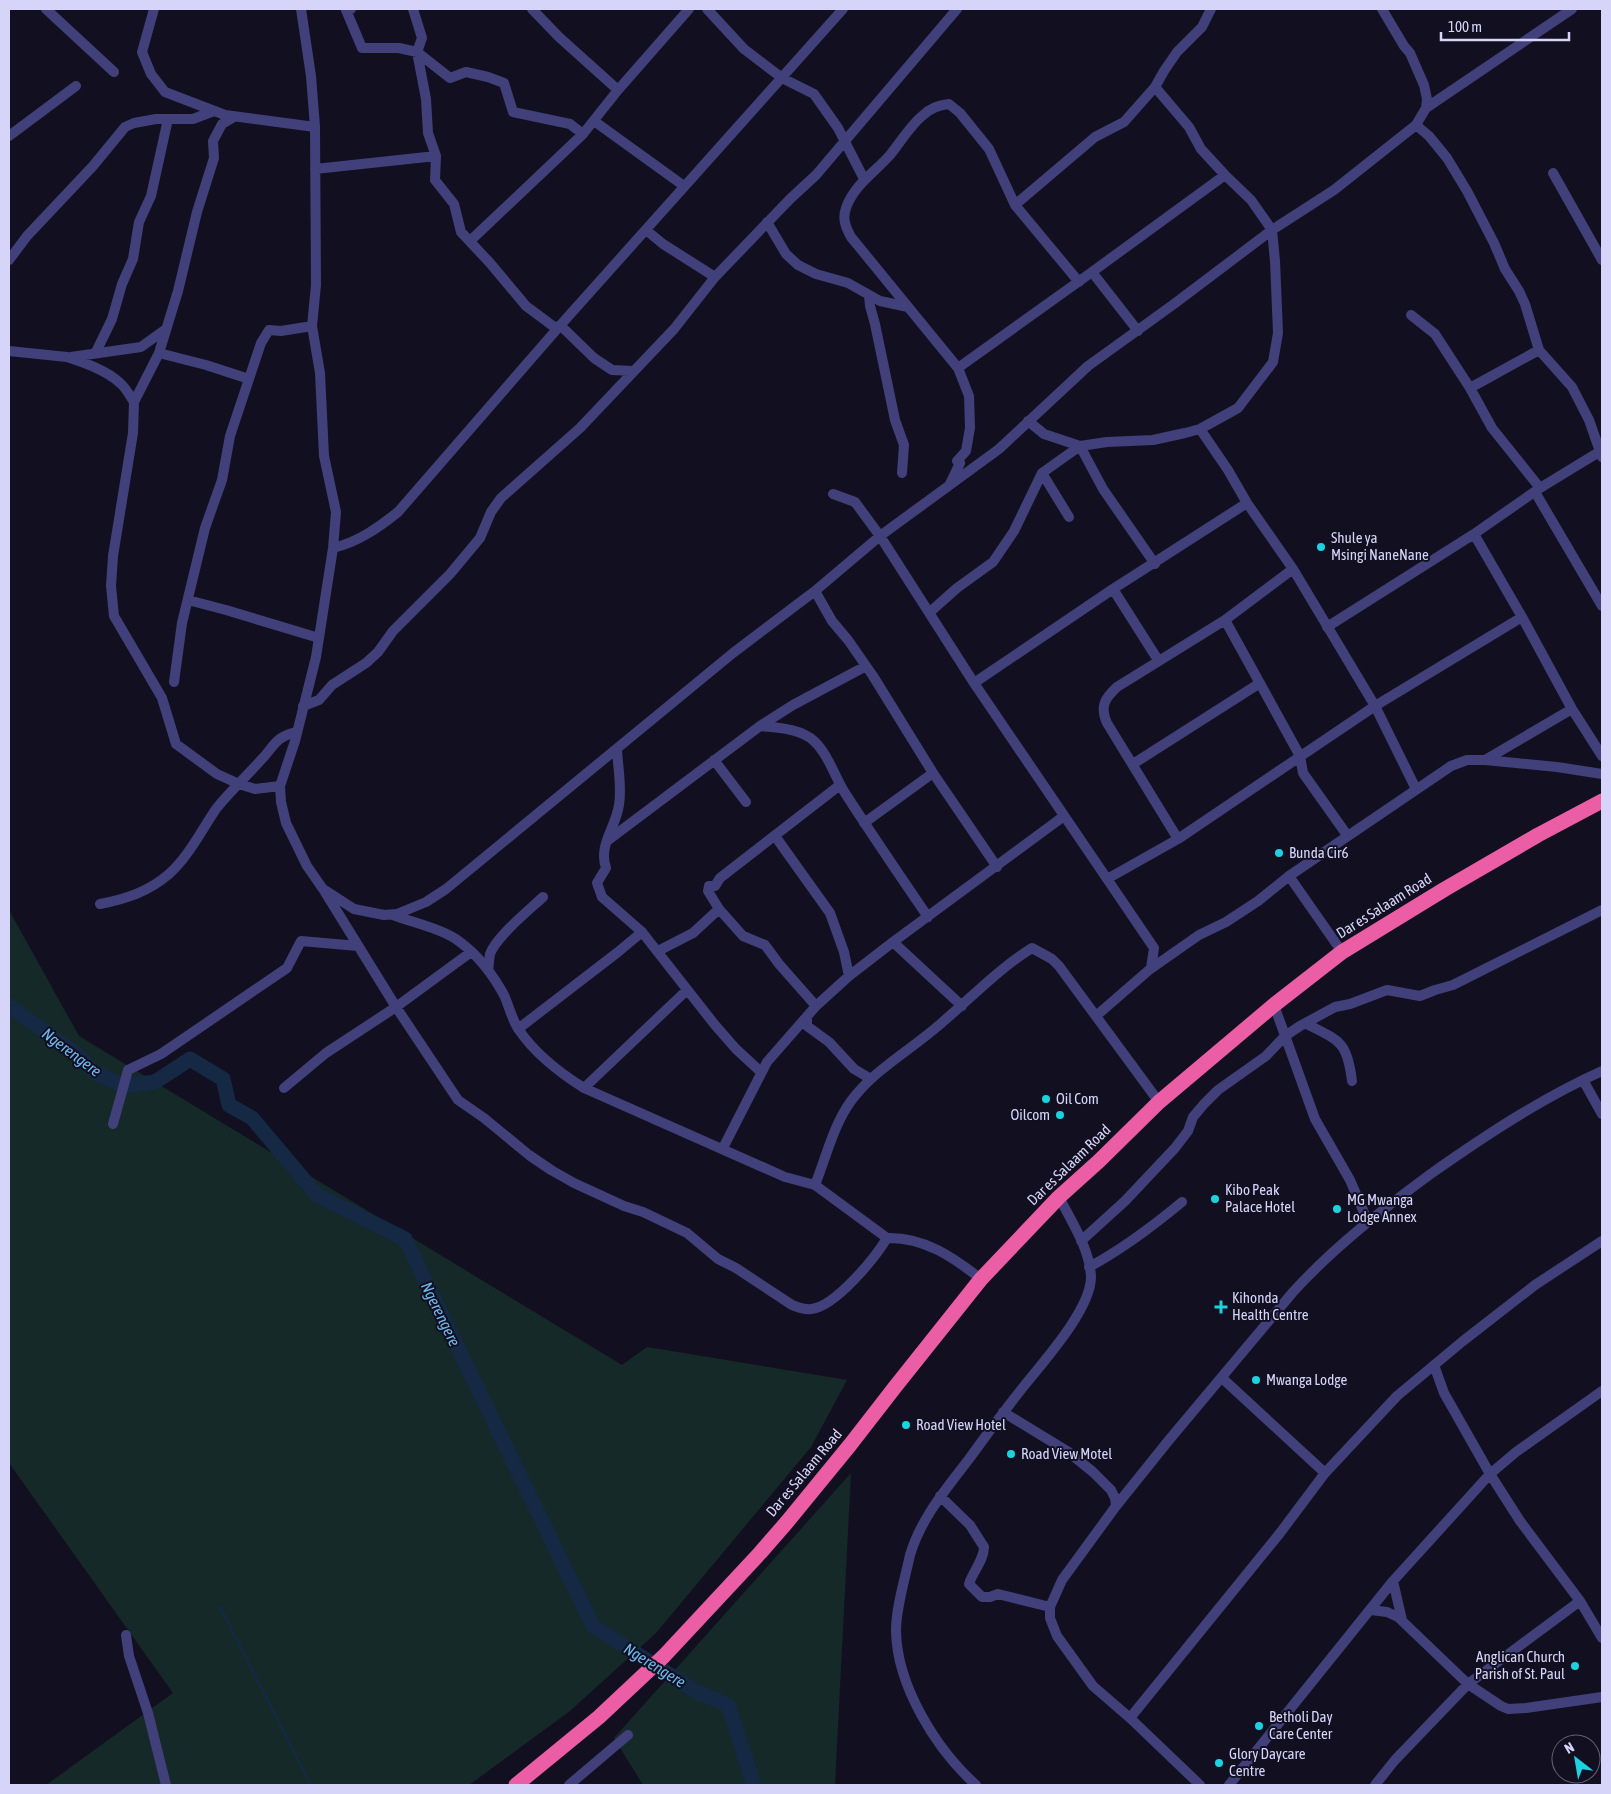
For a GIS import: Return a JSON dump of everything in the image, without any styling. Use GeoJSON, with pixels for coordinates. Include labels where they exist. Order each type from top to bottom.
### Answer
{"type":"FeatureCollection","features":[{"type":"Feature","properties":{"kind":"highway","name":"Dar es Salaam Road"},"geometry":{"type":"LineString","coordinates":[[516,1785],[578,1735],[656,1664],[766,1546],[850,1445],[982,1279],[1059,1196],[1099,1161],[1159,1102],[1342,952],[1445,889],[1602,801]]}},
{"type":"Feature","properties":{"kind":"street"},"geometry":{"type":"LineString","coordinates":[[46,9],[114,72]]}},
{"type":"Feature","properties":{"kind":"street"},"geometry":{"type":"LineString","coordinates":[[154,9],[142,52],[151,74],[165,92],[234,117],[315,127]]}},
{"type":"Feature","properties":{"kind":"street"},"geometry":{"type":"LineString","coordinates":[[301,9],[311,76],[315,127],[316,285],[312,326],[320,373],[324,456],[336,512],[333,548],[316,657],[297,732],[280,786],[281,802],[286,823],[306,866],[323,889],[396,1007],[458,1100],[529,1156],[574,1183],[688,1233],[713,1256],[743,1272],[792,1305],[810,1309],[825,1303],[867,1266],[877,1255],[887,1238]]}},
{"type":"Feature","properties":{"kind":"street"},"geometry":{"type":"LineString","coordinates":[[350,9],[346,10],[362,48],[399,48],[417,52],[450,78],[466,72],[488,76],[504,83],[513,112],[570,124],[583,134]]}},
{"type":"Feature","properties":{"kind":"street"},"geometry":{"type":"LineString","coordinates":[[414,9],[422,38],[417,52],[426,99],[428,133],[436,156],[435,180],[454,204],[461,232],[526,306],[558,327],[594,358],[612,370],[634,371]]}},
{"type":"Feature","properties":{"kind":"street"},"geometry":{"type":"LineString","coordinates":[[532,9],[559,37],[618,90]]}},
{"type":"Feature","properties":{"kind":"street"},"geometry":{"type":"LineString","coordinates":[[470,242],[583,134],[618,90],[689,9]]}},
{"type":"Feature","properties":{"kind":"street"},"geometry":{"type":"LineString","coordinates":[[707,9],[744,49],[782,78],[814,94],[831,116],[864,179]]}},
{"type":"Feature","properties":{"kind":"street"},"geometry":{"type":"LineString","coordinates":[[333,548],[346,545],[376,529],[398,512],[558,327],[843,9]]}},
{"type":"Feature","properties":{"kind":"street"},"geometry":{"type":"LineString","coordinates":[[304,706],[319,700],[332,685],[374,656],[394,631],[450,574],[480,538],[491,512],[501,498],[580,428],[674,329],[715,277],[767,222],[816,175],[957,9]]}},
{"type":"Feature","properties":{"kind":"street"},"geometry":{"type":"LineString","coordinates":[[1014,205],[1095,137],[1124,122],[1155,87],[1177,52],[1202,27],[1211,9]]}},
{"type":"Feature","properties":{"kind":"street"},"geometry":{"type":"LineString","coordinates":[[323,889],[354,909],[384,915],[397,914],[417,907],[446,889],[505,838],[617,750],[733,653],[815,591],[880,536],[999,449],[1088,366],[1138,331],[1272,230],[1334,190],[1416,125],[1426,108],[1427,99],[1421,76],[1410,53],[1382,9]]}},
{"type":"Feature","properties":{"kind":"street"},"geometry":{"type":"LineString","coordinates":[[1426,108],[1572,9]]}},
{"type":"Feature","properties":{"kind":"street"},"geometry":{"type":"LineString","coordinates":[[9,136],[76,86]]}},
{"type":"Feature","properties":{"kind":"street"},"geometry":{"type":"LineString","coordinates":[[1028,421],[1044,434],[1080,446],[1107,442],[1153,440],[1200,429],[1238,408],[1273,362],[1278,332],[1272,230],[1251,200],[1224,175],[1201,149],[1188,127],[1155,87]]}},
{"type":"Feature","properties":{"kind":"street"},"geometry":{"type":"LineString","coordinates":[[948,487],[960,462],[958,461],[966,451],[970,428],[969,396],[958,368],[851,238],[844,219],[845,209],[851,197],[864,179],[888,157],[921,116],[936,106],[949,104],[960,113],[989,149],[1014,205],[1079,282]]}},
{"type":"Feature","properties":{"kind":"street"},"geometry":{"type":"LineString","coordinates":[[9,260],[27,236],[87,173],[125,127],[134,123],[168,119],[193,119],[214,111]]}},
{"type":"Feature","properties":{"kind":"street"},"geometry":{"type":"LineString","coordinates":[[234,117],[222,124],[213,141],[214,158],[197,212],[178,291],[159,353],[134,402],[132,433],[113,556],[114,616],[162,698],[176,744],[218,774],[239,784],[256,789],[280,786]]}},
{"type":"Feature","properties":{"kind":"street"},"geometry":{"type":"LineString","coordinates":[[96,352],[112,320],[122,284],[132,259],[139,222],[151,196],[168,119]]}},
{"type":"Feature","properties":{"kind":"street"},"geometry":{"type":"LineString","coordinates":[[594,121],[684,186]]}},
{"type":"Feature","properties":{"kind":"street"},"geometry":{"type":"LineString","coordinates":[[1327,627],[1474,534],[1537,490],[1601,454],[1589,420],[1572,387],[1539,350],[1525,304],[1504,269],[1494,243],[1467,192],[1447,158],[1429,136],[1416,125]]}},
{"type":"Feature","properties":{"kind":"street"},"geometry":{"type":"LineString","coordinates":[[315,169],[436,156]]}},
{"type":"Feature","properties":{"kind":"street"},"geometry":{"type":"LineString","coordinates":[[1553,172],[1602,260]]}},
{"type":"Feature","properties":{"kind":"street"},"geometry":{"type":"LineString","coordinates":[[958,368],[1224,175]]}},
{"type":"Feature","properties":{"kind":"street"},"geometry":{"type":"LineString","coordinates":[[767,222],[786,254],[798,265],[816,274],[848,283],[880,301],[908,307]]}},
{"type":"Feature","properties":{"kind":"street"},"geometry":{"type":"LineString","coordinates":[[646,230],[663,244],[715,277]]}},
{"type":"Feature","properties":{"kind":"street"},"geometry":{"type":"LineString","coordinates":[[1092,272],[1138,331]]}},
{"type":"Feature","properties":{"kind":"street"},"geometry":{"type":"LineString","coordinates":[[869,295],[895,420],[904,446],[902,473]]}},
{"type":"Feature","properties":{"kind":"street"},"geometry":{"type":"LineString","coordinates":[[1411,315],[1435,334],[1470,388],[1492,428],[1537,490],[1602,606]]}},
{"type":"Feature","properties":{"kind":"street"},"geometry":{"type":"LineString","coordinates":[[174,682],[182,623],[205,528],[222,480],[230,436],[261,343],[269,330],[281,331],[312,326]]}},
{"type":"Feature","properties":{"kind":"street"},"geometry":{"type":"LineString","coordinates":[[9,351],[67,357],[84,356],[96,352],[141,347],[166,329]]}},
{"type":"Feature","properties":{"kind":"street"},"geometry":{"type":"LineString","coordinates":[[1470,388],[1539,350]]}},
{"type":"Feature","properties":{"kind":"street"},"geometry":{"type":"LineString","coordinates":[[159,353],[206,365],[249,379]]}},
{"type":"Feature","properties":{"kind":"street"},"geometry":{"type":"LineString","coordinates":[[67,357],[109,375],[120,383],[134,402]]}},
{"type":"Feature","properties":{"kind":"street"},"geometry":{"type":"LineString","coordinates":[[1200,429],[1228,470],[1247,504],[1293,569],[1375,706],[1416,789]]}},
{"type":"Feature","properties":{"kind":"street"},"geometry":{"type":"LineString","coordinates":[[930,612],[957,588],[993,562],[1009,540],[1042,473],[1080,446]]}},
{"type":"Feature","properties":{"kind":"street"},"geometry":{"type":"LineString","coordinates":[[1080,446],[1103,489],[1155,564]]}},
{"type":"Feature","properties":{"kind":"street"},"geometry":{"type":"LineString","coordinates":[[1042,473],[1069,517]]}},
{"type":"Feature","properties":{"kind":"street"},"geometry":{"type":"LineString","coordinates":[[834,494],[855,502],[880,536],[974,683],[1154,948],[1152,968]]}},
{"type":"Feature","properties":{"kind":"street"},"geometry":{"type":"LineString","coordinates":[[974,683],[1113,589],[1247,504]]}},
{"type":"Feature","properties":{"kind":"street"},"geometry":{"type":"LineString","coordinates":[[1474,534],[1572,709],[1602,756]]}},
{"type":"Feature","properties":{"kind":"street"},"geometry":{"type":"LineString","coordinates":[[1178,839],[1107,723],[1102,706],[1104,700],[1117,687],[1225,620],[1293,569]]}},
{"type":"Feature","properties":{"kind":"street"},"geometry":{"type":"LineString","coordinates":[[1113,589],[1158,660]]}},
{"type":"Feature","properties":{"kind":"street"},"geometry":{"type":"LineString","coordinates":[[815,591],[832,622],[848,640],[866,666],[933,773],[997,867]]}},
{"type":"Feature","properties":{"kind":"street"},"geometry":{"type":"LineString","coordinates":[[188,600],[319,638]]}},
{"type":"Feature","properties":{"kind":"street"},"geometry":{"type":"LineString","coordinates":[[1107,879],[1178,839],[1375,706],[1522,617]]}},
{"type":"Feature","properties":{"kind":"street"},"geometry":{"type":"LineString","coordinates":[[1225,620],[1300,756],[1303,773],[1347,835]]}},
{"type":"Feature","properties":{"kind":"street"},"geometry":{"type":"LineString","coordinates":[[606,842],[760,726],[793,705],[866,666]]}},
{"type":"Feature","properties":{"kind":"street"},"geometry":{"type":"LineString","coordinates":[[1133,764],[1260,683]]}},
{"type":"Feature","properties":{"kind":"street"},"geometry":{"type":"LineString","coordinates":[[1485,760],[1572,709]]}},
{"type":"Feature","properties":{"kind":"street"},"geometry":{"type":"LineString","coordinates":[[760,726],[799,733],[811,738],[821,748],[840,785],[864,823],[928,917]]}},
{"type":"Feature","properties":{"kind":"street"},"geometry":{"type":"LineString","coordinates":[[100,904],[131,897],[169,874],[192,847],[217,809],[278,739],[284,735],[297,732]]}},
{"type":"Feature","properties":{"kind":"street"},"geometry":{"type":"LineString","coordinates":[[617,750],[620,803],[606,842],[604,854],[606,868],[597,883],[602,897],[642,932],[725,1037],[761,1072]]}},
{"type":"Feature","properties":{"kind":"street"},"geometry":{"type":"LineString","coordinates":[[714,760],[746,802]]}},
{"type":"Feature","properties":{"kind":"street"},"geometry":{"type":"LineString","coordinates":[[1096,1016],[1152,968],[1199,935],[1226,922],[1258,901],[1289,876],[1347,835],[1440,772],[1457,763],[1467,760],[1485,760],[1556,766],[1602,774]]}},
{"type":"Feature","properties":{"kind":"street"},"geometry":{"type":"LineString","coordinates":[[864,823],[933,773]]}},
{"type":"Feature","properties":{"kind":"street"},"geometry":{"type":"LineString","coordinates":[[816,1006],[765,945],[743,936],[719,909],[708,891],[710,886],[715,886],[720,878],[840,785]]}},
{"type":"Feature","properties":{"kind":"street"},"geometry":{"type":"LineString","coordinates":[[723,1148],[761,1072],[774,1052],[816,1006],[849,976],[893,942],[1064,816]]}},
{"type":"Feature","properties":{"kind":"street"},"geometry":{"type":"LineString","coordinates":[[775,836],[830,913],[844,952],[849,976]]}},
{"type":"Feature","properties":{"kind":"street"},"geometry":{"type":"LineString","coordinates":[[1289,876],[1342,952]]}},
{"type":"Feature","properties":{"kind":"street"},"geometry":{"type":"LineString","coordinates":[[488,970],[490,954],[495,946],[513,925],[543,897]]}},
{"type":"Feature","properties":{"kind":"street"},"geometry":{"type":"LineString","coordinates":[[658,951],[693,933],[719,909]]}},
{"type":"Feature","properties":{"kind":"street"},"geometry":{"type":"LineString","coordinates":[[1082,1241],[1175,1148],[1188,1131],[1193,1117],[1218,1090],[1266,1056],[1286,1036],[1305,1023],[1335,1007],[1350,1004],[1387,990],[1420,996],[1453,985],[1602,910]]}},
{"type":"Feature","properties":{"kind":"street"},"geometry":{"type":"LineString","coordinates":[[390,914],[453,938],[471,952],[488,970],[503,995],[518,1029],[540,1055],[562,1074],[584,1088],[786,1177],[815,1185],[887,1238],[899,1238],[940,1250],[962,1263],[982,1279]]}},
{"type":"Feature","properties":{"kind":"street"},"geometry":{"type":"LineString","coordinates":[[518,1029],[642,932]]}},
{"type":"Feature","properties":{"kind":"street"},"geometry":{"type":"LineString","coordinates":[[113,1124],[128,1070],[161,1054],[287,968],[301,941],[358,946]]}},
{"type":"Feature","properties":{"kind":"street"},"geometry":{"type":"LineString","coordinates":[[893,942],[962,1006]]}},
{"type":"Feature","properties":{"kind":"street"},"geometry":{"type":"LineString","coordinates":[[815,1185],[842,1115],[850,1102],[871,1079],[1032,948],[1052,959],[1059,966],[1159,1102]]}},
{"type":"Feature","properties":{"kind":"street"},"geometry":{"type":"LineString","coordinates":[[284,1088],[326,1053],[396,1007],[471,952]]}},
{"type":"Feature","properties":{"kind":"street"},"geometry":{"type":"LineString","coordinates":[[584,1088],[687,990]]}},
{"type":"Feature","properties":{"kind":"street"},"geometry":{"type":"LineString","coordinates":[[1274,1006],[1315,1119],[1350,1180],[1368,1222]]}},
{"type":"Feature","properties":{"kind":"street"},"geometry":{"type":"LineString","coordinates":[[807,1016],[807,1026],[829,1042],[854,1068],[871,1079]]}},
{"type":"Feature","properties":{"kind":"street"},"geometry":{"type":"LineString","coordinates":[[1305,1023],[1329,1036],[1345,1050],[1350,1063],[1352,1081]]}},
{"type":"Feature","properties":{"kind":"street"},"geometry":{"type":"LineString","coordinates":[[1200,1785],[1130,1718],[1093,1686],[1072,1659],[1052,1627],[1050,1618],[1050,1607],[1062,1580],[1116,1506],[1304,1281],[1368,1222],[1403,1194],[1476,1142],[1524,1113],[1602,1071]]}},
{"type":"Feature","properties":{"kind":"street"},"geometry":{"type":"LineString","coordinates":[[1583,1080],[1602,1114]]}},
{"type":"Feature","properties":{"kind":"street"},"geometry":{"type":"LineString","coordinates":[[976,1785],[949,1756],[921,1713],[906,1680],[897,1640],[896,1624],[913,1545],[930,1511],[1003,1412],[1052,1350],[1085,1300],[1091,1276],[1089,1268],[1082,1241],[1059,1196]]}},
{"type":"Feature","properties":{"kind":"street"},"geometry":{"type":"LineString","coordinates":[[1089,1268],[1113,1255],[1182,1202]]}},
{"type":"Feature","properties":{"kind":"street"},"geometry":{"type":"LineString","coordinates":[[1130,1718],[1280,1533],[1325,1473],[1397,1396],[1434,1364],[1535,1285],[1602,1241]]}},
{"type":"Feature","properties":{"kind":"street"},"geometry":{"type":"LineString","coordinates":[[1434,1364],[1444,1393],[1490,1474],[1520,1521],[1580,1601],[1602,1638]]}},
{"type":"Feature","properties":{"kind":"street"},"geometry":{"type":"LineString","coordinates":[[1222,1378],[1325,1473]]}},
{"type":"Feature","properties":{"kind":"street"},"geometry":{"type":"LineString","coordinates":[[1229,1785],[1393,1581],[1490,1474],[1516,1452],[1602,1391]]}},
{"type":"Feature","properties":{"kind":"street"},"geometry":{"type":"LineString","coordinates":[[1003,1412],[1067,1451],[1093,1472],[1111,1490],[1116,1506]]}},
{"type":"Feature","properties":{"kind":"street"},"geometry":{"type":"LineString","coordinates":[[940,1496],[970,1525],[984,1547],[984,1552],[969,1584],[982,1597],[998,1594],[1050,1607]]}},
{"type":"Feature","properties":{"kind":"street"},"geometry":{"type":"LineString","coordinates":[[1393,1581],[1402,1620]]}},
{"type":"Feature","properties":{"kind":"street"},"geometry":{"type":"LineString","coordinates":[[1375,1785],[1394,1760],[1468,1684],[1580,1601]]}},
{"type":"Feature","properties":{"kind":"street"},"geometry":{"type":"LineString","coordinates":[[1371,1610],[1387,1612],[1402,1620],[1468,1684],[1494,1703],[1508,1708],[1526,1708],[1602,1697]]}},
{"type":"Feature","properties":{"kind":"street"},"geometry":{"type":"LineString","coordinates":[[126,1635],[129,1656],[148,1713],[166,1785]]}},
{"type":"Feature","properties":{"kind":"street"},"geometry":{"type":"LineString","coordinates":[[569,1785],[628,1735]]}},
{"type":"Feature","properties":{"kind":"green space"},"geometry":{"type":"Polygon","coordinates":[[[9,910],[79,1036],[622,1365],[647,1347],[847,1380],[811,1447],[656,1633],[570,1711],[469,1785],[46,1785],[173,1693],[9,1463],[9,910]]]}},
{"type":"Feature","properties":{"kind":"green space"},"geometry":{"type":"Polygon","coordinates":[[[851,1473],[835,1785],[643,1785],[614,1738],[851,1473]]]}},
{"type":"Feature","properties":{"kind":"waterway","name":"Ngerengere"},"geometry":{"type":"LineString","coordinates":[[9,1006],[79,1056],[94,1072],[123,1086],[155,1082],[190,1059],[223,1079],[229,1105],[252,1118],[317,1195],[405,1239],[593,1626],[697,1692],[728,1705],[754,1785]]}},
{"type":"Feature","properties":{"kind":"waterway"},"geometry":{"type":"LineString","coordinates":[[220,1607],[311,1785]]}},
{"type":"Feature","properties":{"kind":"place","name":"Shule ya Msingi NaneNane"},"geometry":{"type":"Point","coordinates":[1321,547]}},
{"type":"Feature","properties":{"kind":"place","name":"Bunda Cir6"},"geometry":{"type":"Point","coordinates":[1279,853]}},
{"type":"Feature","properties":{"kind":"place","name":"Oil Com"},"geometry":{"type":"Point","coordinates":[1046,1099]}},
{"type":"Feature","properties":{"kind":"place","name":"Oilcom"},"geometry":{"type":"Point","coordinates":[1060,1115]}},
{"type":"Feature","properties":{"kind":"place","name":"Kibo Peak Palace Hotel"},"geometry":{"type":"Point","coordinates":[1215,1199]}},
{"type":"Feature","properties":{"kind":"place","name":"MG Mwanga Lodge Annex"},"geometry":{"type":"Point","coordinates":[1337,1209]}},
{"type":"Feature","properties":{"kind":"place","name":"Kihonda Health Centre"},"geometry":{"type":"Point","coordinates":[1221,1307]}},
{"type":"Feature","properties":{"kind":"place","name":"Mwanga Lodge"},"geometry":{"type":"Point","coordinates":[1256,1380]}},
{"type":"Feature","properties":{"kind":"place","name":"Road View Hotel"},"geometry":{"type":"Point","coordinates":[906,1425]}},
{"type":"Feature","properties":{"kind":"place","name":"Road View Motel"},"geometry":{"type":"Point","coordinates":[1011,1454]}},
{"type":"Feature","properties":{"kind":"place","name":"Anglican Church Parish of St. Paul"},"geometry":{"type":"Point","coordinates":[1575,1666]}},
{"type":"Feature","properties":{"kind":"place","name":"Betholi Day Care Center"},"geometry":{"type":"Point","coordinates":[1259,1726]}},
{"type":"Feature","properties":{"kind":"place","name":"Glory Daycare Centre"},"geometry":{"type":"Point","coordinates":[1219,1763]}}]}
